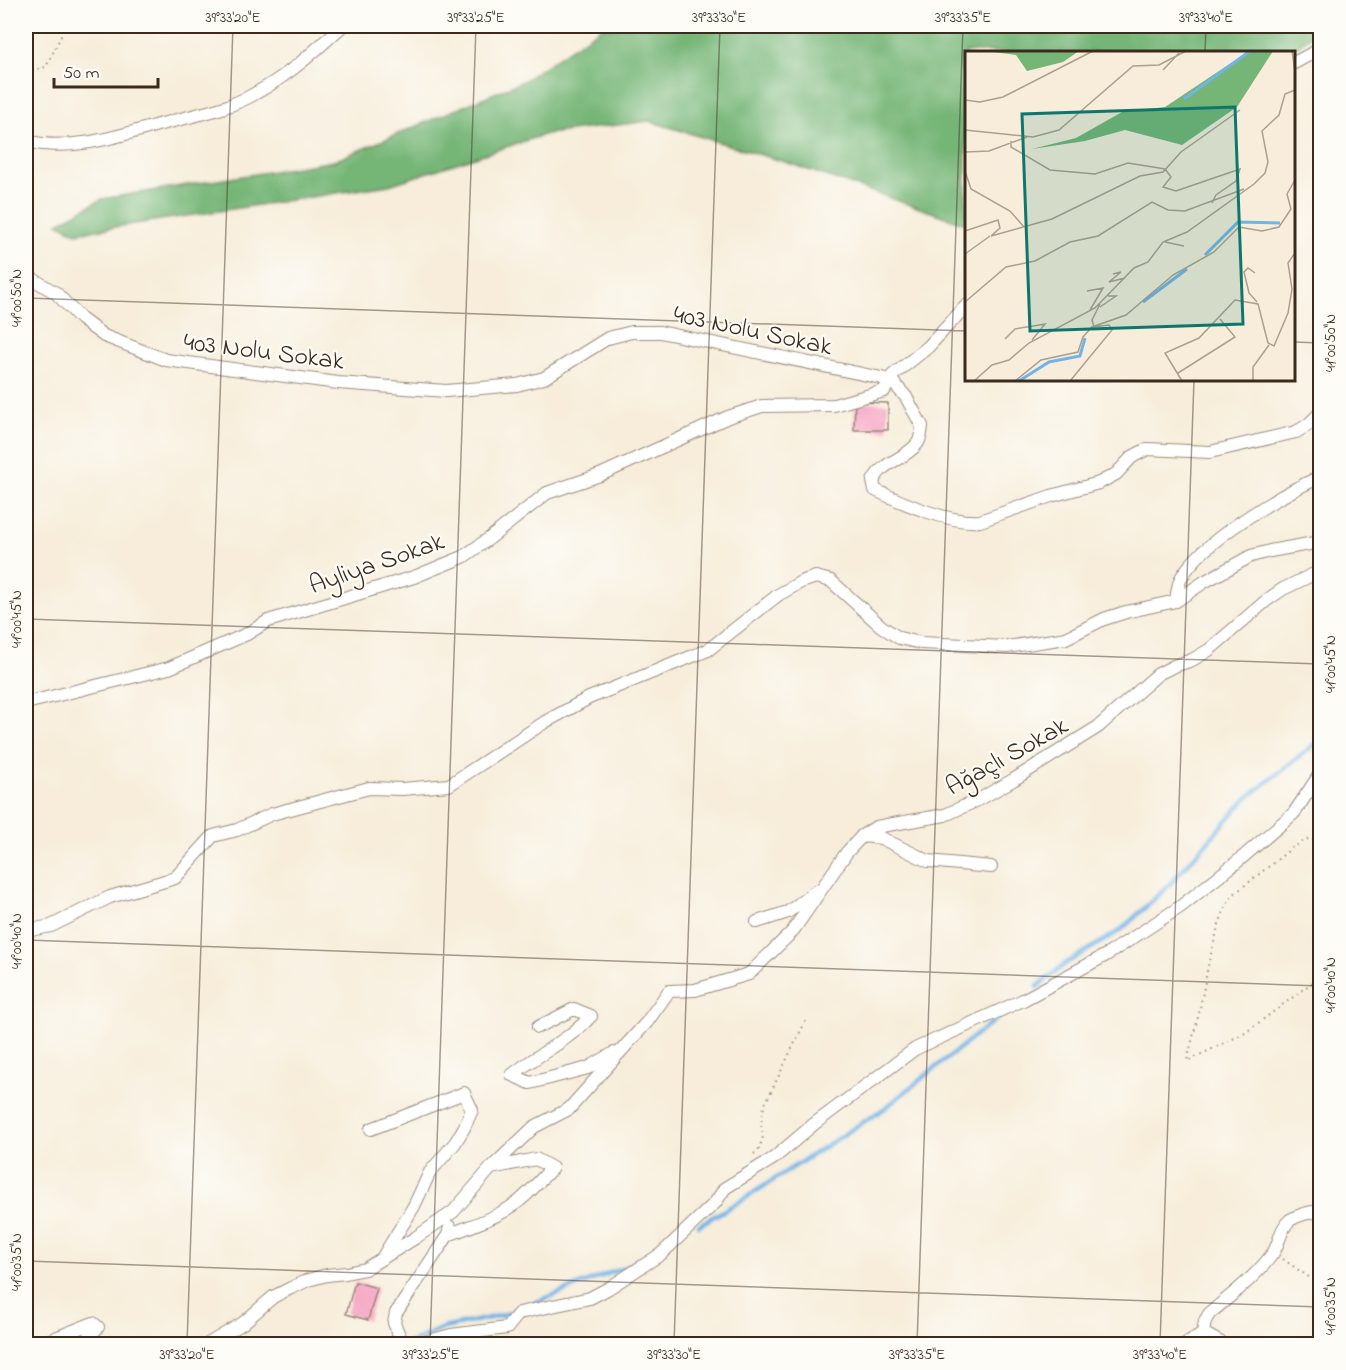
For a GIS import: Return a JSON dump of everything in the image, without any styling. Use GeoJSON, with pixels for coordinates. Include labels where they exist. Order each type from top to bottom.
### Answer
{"type":"FeatureCollection","features":[{"type":"Feature","properties":{"kind":"street"},"geometry":{"type":"LineString","coordinates":[[26,141],[62,145],[90,142],[231,105],[257,93],[301,64],[342,26]]}},
{"type":"Feature","properties":{"kind":"street"},"geometry":{"type":"LineString","coordinates":[[1295,62],[1320,49]]}},
{"type":"Feature","properties":{"kind":"street"},"geometry":{"type":"LineString","coordinates":[[26,147],[39,144]]}},
{"type":"Feature","properties":{"kind":"street","name":"403 Nolu Sokak"},"geometry":{"type":"LineString","coordinates":[[26,274],[56,293],[81,319],[104,336],[166,360],[338,383],[446,391],[517,385],[544,378],[608,338],[632,332],[660,332],[891,380]]}},
{"type":"Feature","properties":{"kind":"street","name":"Ayliya Sokak"},"geometry":{"type":"LineString","coordinates":[[26,703],[169,668],[247,634],[268,621],[414,577],[463,557],[547,494],[600,475],[729,417],[762,406],[834,405],[873,396],[884,391],[893,375],[928,347],[965,307]]}},
{"type":"Feature","properties":{"kind":"street"},"geometry":{"type":"LineString","coordinates":[[891,380],[906,397],[922,426],[919,443],[909,452],[878,470],[873,482],[875,490],[951,520],[968,522],[1100,483],[1116,474],[1132,457],[1147,449],[1210,452],[1296,432],[1308,425],[1320,412]]}},
{"type":"Feature","properties":{"kind":"street"},"geometry":{"type":"LineString","coordinates":[[1176,601],[1180,580],[1204,550],[1290,490],[1320,477]]}},
{"type":"Feature","properties":{"kind":"street"},"geometry":{"type":"LineString","coordinates":[[26,931],[51,926],[110,897],[175,878],[213,836],[237,830],[272,814],[369,788],[402,789],[449,785],[545,722],[589,698],[708,650],[778,595],[801,582],[816,578],[831,580],[881,626],[899,638],[921,643],[1007,647],[1066,638],[1126,612],[1176,601],[1204,582],[1251,556],[1320,542]]}},
{"type":"Feature","properties":{"kind":"street","name":"Ağaçlı Sokak"},"geometry":{"type":"LineString","coordinates":[[620,1050],[648,1022],[669,991],[695,990],[749,974],[792,932],[848,852],[862,836],[876,827],[945,815],[1014,780],[1098,727],[1158,675],[1209,650],[1283,589],[1320,571]]}},
{"type":"Feature","properties":{"kind":"street"},"geometry":{"type":"LineString","coordinates":[[417,1344],[451,1335],[507,1328],[519,1313],[590,1298],[662,1254],[715,1203],[725,1188],[774,1158],[814,1124],[915,1049],[1023,1000],[1108,954],[1180,907],[1294,813],[1320,774]]}},
{"type":"Feature","properties":{"kind":"street"},"geometry":{"type":"LineString","coordinates":[[862,836],[881,838],[928,861],[991,867]]}},
{"type":"Feature","properties":{"kind":"street"},"geometry":{"type":"LineString","coordinates":[[757,922],[788,912],[826,884]]}},
{"type":"Feature","properties":{"kind":"street"},"geometry":{"type":"LineString","coordinates":[[538,1027],[574,1009],[591,1016],[579,1030],[512,1075],[530,1083],[588,1068],[620,1050]]}},
{"type":"Feature","properties":{"kind":"street"},"geometry":{"type":"LineString","coordinates":[[208,1344],[243,1323],[273,1297],[291,1287],[308,1280],[364,1269],[416,1239],[453,1212],[491,1168],[534,1126],[569,1109],[597,1080],[620,1050]]}},
{"type":"Feature","properties":{"kind":"street"},"geometry":{"type":"LineString","coordinates":[[371,1129],[464,1093],[472,1110],[454,1143],[430,1172],[414,1206],[382,1259]]}},
{"type":"Feature","properties":{"kind":"street"},"geometry":{"type":"LineString","coordinates":[[448,1234],[492,1218],[510,1208],[525,1197],[552,1168],[536,1160],[491,1168]]}},
{"type":"Feature","properties":{"kind":"street"},"geometry":{"type":"LineString","coordinates":[[1185,1344],[1203,1333],[1209,1314],[1254,1275],[1273,1252],[1283,1228],[1289,1221],[1314,1211],[1320,1212]]}},
{"type":"Feature","properties":{"kind":"street"},"geometry":{"type":"LineString","coordinates":[[402,1341],[394,1323],[396,1313],[448,1234],[453,1212]]}},
{"type":"Feature","properties":{"kind":"street"},"geometry":{"type":"LineString","coordinates":[[40,1344],[93,1323],[98,1327],[82,1344]]}},
{"type":"Feature","properties":{"kind":"street"},"geometry":{"type":"LineString","coordinates":[[1203,1333],[1223,1344]]}},
{"type":"Feature","properties":{"kind":"path"},"geometry":{"type":"LineString","coordinates":[[26,72],[46,67],[63,32]]}},
{"type":"Feature","properties":{"kind":"path"},"geometry":{"type":"LineString","coordinates":[[1320,841],[1308,839],[1292,848],[1234,894],[1226,906],[1212,952],[1187,1061],[1245,1033],[1320,979]]}},
{"type":"Feature","properties":{"kind":"path"},"geometry":{"type":"LineString","coordinates":[[748,1160],[759,1149],[763,1137],[761,1124],[764,1106],[807,1018]]}},
{"type":"Feature","properties":{"kind":"path"},"geometry":{"type":"LineString","coordinates":[[1273,1252],[1320,1285]]}},
{"type":"Feature","properties":{"kind":"green space"},"geometry":{"type":"Polygon","coordinates":[[[604,26],[1320,26],[1320,29],[1291,51],[965,51],[965,224],[791,164],[649,121],[546,134],[389,185],[76,233],[58,223],[102,199],[334,161],[523,81],[604,26]]]}},
{"type":"Feature","properties":{"kind":"building"},"geometry":{"type":"Polygon","coordinates":[[[855,402],[888,403],[888,430],[854,430],[855,402]]]}},
{"type":"Feature","properties":{"kind":"building"},"geometry":{"type":"Polygon","coordinates":[[[355,1282],[377,1288],[368,1320],[346,1314],[355,1282]]]}},
{"type":"Feature","properties":{"kind":"waterway"},"geometry":{"type":"LineString","coordinates":[[1037,987],[1065,964],[1121,930],[1167,887],[1247,798],[1320,740]]}},
{"type":"Feature","properties":{"kind":"waterway"},"geometry":{"type":"LineString","coordinates":[[699,1225],[747,1197],[885,1108],[1000,1016]]}},
{"type":"Feature","properties":{"kind":"waterway"},"geometry":{"type":"LineString","coordinates":[[526,1306],[628,1266],[661,1247]]}},
{"type":"Feature","properties":{"kind":"waterway"},"geometry":{"type":"LineString","coordinates":[[407,1344],[443,1328],[503,1315],[518,1309]]}}]}
